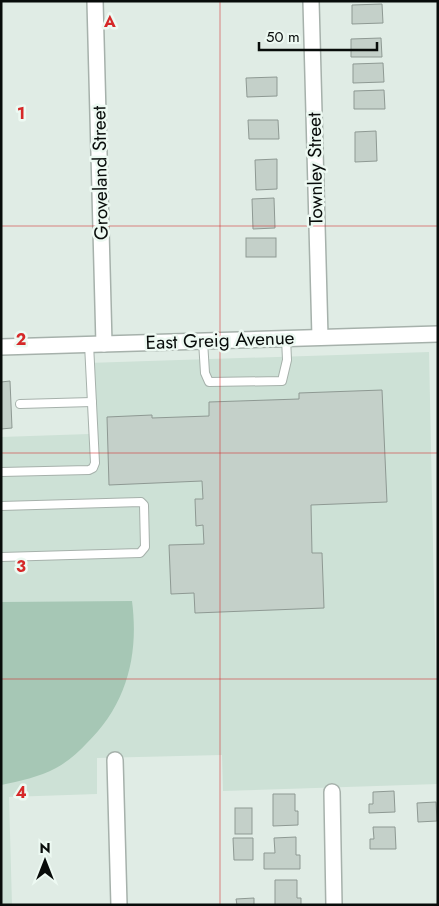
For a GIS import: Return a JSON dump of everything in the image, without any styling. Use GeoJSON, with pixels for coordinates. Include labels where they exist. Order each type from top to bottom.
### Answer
{"type":"FeatureCollection","features":[{"type":"Feature","properties":{"kind":"street","name":"Groveland Street"},"geometry":{"type":"LineString","coordinates":[[95,1],[96,344]]}},
{"type":"Feature","properties":{"kind":"street","name":"Townley Street"},"geometry":{"type":"LineString","coordinates":[[311,1],[320,337]]}},
{"type":"Feature","properties":{"kind":"street","name":"East Greig Avenue"},"geometry":{"type":"LineString","coordinates":[[1,347],[438,334]]}},
{"type":"Feature","properties":{"kind":"street"},"geometry":{"type":"LineString","coordinates":[[115,760],[119,905]]}},
{"type":"Feature","properties":{"kind":"street"},"geometry":{"type":"LineString","coordinates":[[332,792],[334,905]]}},
{"type":"Feature","properties":{"kind":"lane"},"geometry":{"type":"LineString","coordinates":[[203,341],[205,373],[209,382],[282,381],[287,360],[286,338]]}},
{"type":"Feature","properties":{"kind":"lane"},"geometry":{"type":"LineString","coordinates":[[1,472],[88,470],[93,468],[95,463],[92,402],[96,344]]}},
{"type":"Feature","properties":{"kind":"lane"},"geometry":{"type":"LineString","coordinates":[[20,404],[92,402]]}},
{"type":"Feature","properties":{"kind":"lane"},"geometry":{"type":"LineString","coordinates":[[1,506],[141,502],[144,505],[145,548],[140,553],[1,557]]}},
{"type":"Feature","properties":{"kind":"shaded area"},"geometry":{"type":"Polygon","coordinates":[[[429,352],[438,784],[223,791],[222,755],[97,758],[97,794],[9,797],[12,905],[1,905],[1,437],[89,434],[87,363],[429,352]]]}},
{"type":"Feature","properties":{"kind":"green space"},"geometry":{"type":"Polygon","coordinates":[[[132,601],[134,641],[127,678],[111,713],[100,729],[76,754],[56,768],[36,776],[1,785],[1,602],[132,601]]]}},
{"type":"Feature","properties":{"kind":"building"},"geometry":{"type":"Polygon","coordinates":[[[382,4],[383,23],[352,24],[352,5],[382,4]]]}},
{"type":"Feature","properties":{"kind":"building"},"geometry":{"type":"Polygon","coordinates":[[[381,38],[382,57],[351,57],[351,39],[381,38]]]}},
{"type":"Feature","properties":{"kind":"building"},"geometry":{"type":"Polygon","coordinates":[[[383,63],[384,82],[353,83],[353,64],[383,63]]]}},
{"type":"Feature","properties":{"kind":"building"},"geometry":{"type":"Polygon","coordinates":[[[277,77],[277,96],[247,97],[246,78],[277,77]]]}},
{"type":"Feature","properties":{"kind":"building"},"geometry":{"type":"Polygon","coordinates":[[[384,90],[385,109],[354,109],[354,91],[384,90]]]}},
{"type":"Feature","properties":{"kind":"building"},"geometry":{"type":"Polygon","coordinates":[[[248,120],[278,120],[279,139],[249,139],[248,120]]]}},
{"type":"Feature","properties":{"kind":"building"},"geometry":{"type":"Polygon","coordinates":[[[376,131],[377,161],[355,162],[355,132],[376,131]]]}},
{"type":"Feature","properties":{"kind":"building"},"geometry":{"type":"Polygon","coordinates":[[[277,159],[277,189],[256,190],[255,160],[277,159]]]}},
{"type":"Feature","properties":{"kind":"building"},"geometry":{"type":"Polygon","coordinates":[[[274,198],[275,228],[253,229],[252,199],[274,198]]]}},
{"type":"Feature","properties":{"kind":"building"},"geometry":{"type":"Polygon","coordinates":[[[246,238],[276,238],[276,257],[246,257],[246,238]]]}},
{"type":"Feature","properties":{"kind":"building"},"geometry":{"type":"Polygon","coordinates":[[[10,381],[12,428],[1,429],[1,382],[10,381]]]}},
{"type":"Feature","properties":{"kind":"building"},"geometry":{"type":"Polygon","coordinates":[[[382,390],[387,502],[311,505],[312,553],[322,553],[324,608],[195,613],[194,593],[171,594],[169,545],[204,544],[203,525],[196,526],[195,499],[203,499],[202,481],[109,485],[107,417],[152,415],[152,418],[209,416],[209,402],[299,399],[299,393],[382,390]]]}},
{"type":"Feature","properties":{"kind":"building"},"geometry":{"type":"Polygon","coordinates":[[[394,791],[395,812],[369,813],[369,804],[373,804],[373,792],[394,791]]]}},
{"type":"Feature","properties":{"kind":"building"},"geometry":{"type":"Polygon","coordinates":[[[273,794],[295,794],[295,811],[298,811],[298,825],[273,826],[273,794]]]}},
{"type":"Feature","properties":{"kind":"building"},"geometry":{"type":"Polygon","coordinates":[[[436,802],[437,821],[418,822],[417,803],[436,802]]]}},
{"type":"Feature","properties":{"kind":"building"},"geometry":{"type":"Polygon","coordinates":[[[235,808],[252,808],[252,834],[235,834],[235,808]]]}},
{"type":"Feature","properties":{"kind":"building"},"geometry":{"type":"Polygon","coordinates":[[[373,827],[395,827],[396,849],[370,849],[370,839],[374,839],[373,827]]]}},
{"type":"Feature","properties":{"kind":"building"},"geometry":{"type":"Polygon","coordinates":[[[296,837],[296,855],[300,855],[300,869],[264,869],[264,853],[275,853],[274,838],[296,837]]]}},
{"type":"Feature","properties":{"kind":"building"},"geometry":{"type":"Polygon","coordinates":[[[233,838],[253,838],[253,860],[234,860],[233,838]]]}},
{"type":"Feature","properties":{"kind":"building"},"geometry":{"type":"Polygon","coordinates":[[[275,880],[297,880],[297,898],[301,898],[301,905],[275,905],[275,880]]]}},
{"type":"Feature","properties":{"kind":"building"},"geometry":{"type":"Polygon","coordinates":[[[254,898],[254,905],[237,905],[236,899],[254,898]]]}}]}
